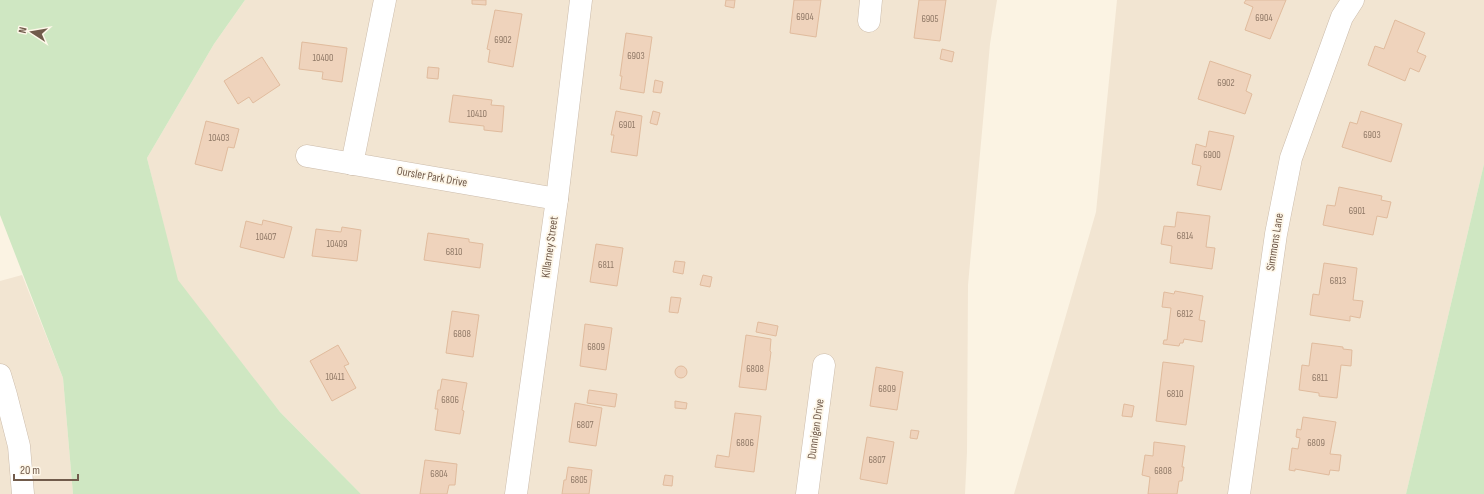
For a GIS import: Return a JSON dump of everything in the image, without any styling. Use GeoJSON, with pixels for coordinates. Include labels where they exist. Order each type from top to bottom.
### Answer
{"type":"FeatureCollection","features":[{"type":"Feature","properties":{"kind":"street"},"geometry":{"type":"LineString","coordinates":[[352,164],[385,0]]}},
{"type":"Feature","properties":{"kind":"street","name":"Killarney Street"},"geometry":{"type":"LineString","coordinates":[[516,494],[581,0]]}},
{"type":"Feature","properties":{"kind":"street","name":"Simmons Lane"},"geometry":{"type":"LineString","coordinates":[[1239,494],[1276,234],[1291,158],[1342,17],[1352,0]]}},
{"type":"Feature","properties":{"kind":"street","name":"Oursler Park Drive"},"geometry":{"type":"LineString","coordinates":[[307,156],[556,199]]}},
{"type":"Feature","properties":{"kind":"street","name":"Dunnigan Drive"},"geometry":{"type":"LineString","coordinates":[[807,494],[824,365]]}},
{"type":"Feature","properties":{"kind":"street"},"geometry":{"type":"LineString","coordinates":[[0,375],[18,446],[24,494]]}},
{"type":"Feature","properties":{"kind":"shaded area"},"geometry":{"type":"Polygon","coordinates":[[[245,0],[997,0],[990,44],[968,285],[967,452],[965,494],[361,494],[280,412],[177,280],[147,158],[214,44],[245,0]]]}},
{"type":"Feature","properties":{"kind":"shaded area"},"geometry":{"type":"Polygon","coordinates":[[[1117,0],[1484,0],[1484,164],[1406,494],[1014,494],[1096,212],[1117,0]]]}},
{"type":"Feature","properties":{"kind":"shaded area"},"geometry":{"type":"Polygon","coordinates":[[[22,275],[63,378],[73,494],[0,494],[0,281],[22,275]]]}},
{"type":"Feature","properties":{"kind":"green space"},"geometry":{"type":"Polygon","coordinates":[[[0,0],[245,0],[214,44],[147,158],[178,280],[280,412],[361,494],[73,494],[63,378],[0,215],[0,0]]]}},
{"type":"Feature","properties":{"kind":"green space"},"geometry":{"type":"Polygon","coordinates":[[[1484,164],[1484,494],[1406,494],[1484,164]]]}},
{"type":"Feature","properties":{"kind":"building"},"geometry":{"type":"Polygon","coordinates":[[[472,0],[486,0],[486,5],[472,4],[472,0]]]}},
{"type":"Feature","properties":{"kind":"building"},"geometry":{"type":"Polygon","coordinates":[[[726,0],[735,0],[734,8],[725,6],[726,0]]]}},
{"type":"Feature","properties":{"kind":"building"},"geometry":{"type":"Polygon","coordinates":[[[794,0],[821,0],[816,37],[790,33],[794,0]]]}},
{"type":"Feature","properties":{"kind":"building"},"geometry":{"type":"Polygon","coordinates":[[[919,0],[946,0],[940,41],[914,38],[919,0]]]}},
{"type":"Feature","properties":{"kind":"building"},"geometry":{"type":"Polygon","coordinates":[[[1246,0],[1286,0],[1270,39],[1245,30],[1253,7],[1244,3],[1246,0]]]}},
{"type":"Feature","properties":{"kind":"building"},"geometry":{"type":"Polygon","coordinates":[[[495,10],[522,14],[513,67],[488,62],[490,50],[487,49],[495,10]]]}},
{"type":"Feature","properties":{"kind":"building"},"geometry":{"type":"Polygon","coordinates":[[[1395,20],[1425,33],[1417,52],[1426,56],[1419,72],[1410,68],[1405,81],[1368,65],[1375,46],[1384,49],[1395,20]]]}},
{"type":"Feature","properties":{"kind":"building"},"geometry":{"type":"Polygon","coordinates":[[[626,33],[652,37],[644,93],[620,89],[622,76],[620,76],[626,33]]]}},
{"type":"Feature","properties":{"kind":"building"},"geometry":{"type":"Polygon","coordinates":[[[302,42],[347,48],[342,82],[322,79],[323,72],[299,69],[302,42]]]}},
{"type":"Feature","properties":{"kind":"building"},"geometry":{"type":"Polygon","coordinates":[[[942,49],[954,52],[952,62],[940,59],[942,49]]]}},
{"type":"Feature","properties":{"kind":"building"},"geometry":{"type":"Polygon","coordinates":[[[262,57],[280,85],[253,103],[249,97],[238,104],[224,81],[262,57]]]}},
{"type":"Feature","properties":{"kind":"building"},"geometry":{"type":"Polygon","coordinates":[[[1210,61],[1251,75],[1246,91],[1252,94],[1245,114],[1198,99],[1210,61]]]}},
{"type":"Feature","properties":{"kind":"building"},"geometry":{"type":"Polygon","coordinates":[[[428,67],[439,68],[438,79],[427,78],[428,67]]]}},
{"type":"Feature","properties":{"kind":"building"},"geometry":{"type":"Polygon","coordinates":[[[655,80],[663,82],[661,93],[653,92],[655,80]]]}},
{"type":"Feature","properties":{"kind":"building"},"geometry":{"type":"Polygon","coordinates":[[[453,95],[492,100],[491,105],[504,106],[502,132],[484,130],[484,126],[449,122],[453,95]]]}},
{"type":"Feature","properties":{"kind":"building"},"geometry":{"type":"Polygon","coordinates":[[[616,111],[642,116],[637,156],[611,152],[614,135],[611,135],[616,111]]]}},
{"type":"Feature","properties":{"kind":"building"},"geometry":{"type":"Polygon","coordinates":[[[653,111],[660,113],[657,125],[650,123],[653,111]]]}},
{"type":"Feature","properties":{"kind":"building"},"geometry":{"type":"Polygon","coordinates":[[[1361,111],[1402,124],[1391,162],[1342,147],[1350,122],[1357,124],[1361,111]]]}},
{"type":"Feature","properties":{"kind":"building"},"geometry":{"type":"Polygon","coordinates":[[[206,121],[239,129],[234,148],[228,147],[222,171],[195,164],[206,121]]]}},
{"type":"Feature","properties":{"kind":"building"},"geometry":{"type":"Polygon","coordinates":[[[1209,131],[1234,136],[1221,190],[1197,185],[1201,166],[1192,164],[1196,144],[1206,147],[1209,131]]]}},
{"type":"Feature","properties":{"kind":"building"},"geometry":{"type":"Polygon","coordinates":[[[1339,187],[1382,196],[1381,200],[1391,202],[1387,218],[1377,216],[1373,235],[1323,225],[1327,205],[1335,206],[1339,187]]]}},
{"type":"Feature","properties":{"kind":"building"},"geometry":{"type":"Polygon","coordinates":[[[1177,212],[1210,216],[1206,247],[1215,248],[1212,269],[1170,263],[1172,246],[1161,244],[1164,226],[1175,227],[1177,212]]]}},
{"type":"Feature","properties":{"kind":"building"},"geometry":{"type":"Polygon","coordinates":[[[263,220],[292,227],[284,258],[240,247],[246,221],[262,225],[263,220]]]}},
{"type":"Feature","properties":{"kind":"building"},"geometry":{"type":"Polygon","coordinates":[[[342,227],[361,230],[357,261],[312,256],[316,229],[341,232],[342,227]]]}},
{"type":"Feature","properties":{"kind":"building"},"geometry":{"type":"Polygon","coordinates":[[[428,233],[469,239],[469,242],[483,244],[480,268],[424,260],[428,233]]]}},
{"type":"Feature","properties":{"kind":"building"},"geometry":{"type":"Polygon","coordinates":[[[596,244],[623,248],[617,286],[590,282],[596,244]]]}},
{"type":"Feature","properties":{"kind":"building"},"geometry":{"type":"Polygon","coordinates":[[[675,261],[685,262],[683,274],[673,272],[675,261]]]}},
{"type":"Feature","properties":{"kind":"building"},"geometry":{"type":"Polygon","coordinates":[[[1324,263],[1357,268],[1353,300],[1363,301],[1360,318],[1350,316],[1350,321],[1310,315],[1313,294],[1319,295],[1324,263]]]}},
{"type":"Feature","properties":{"kind":"building"},"geometry":{"type":"Polygon","coordinates":[[[703,275],[712,277],[710,287],[700,285],[703,275]]]}},
{"type":"Feature","properties":{"kind":"building"},"geometry":{"type":"Polygon","coordinates":[[[1175,291],[1203,296],[1199,320],[1205,321],[1202,342],[1184,339],[1183,343],[1180,343],[1179,346],[1163,344],[1164,340],[1167,340],[1171,308],[1162,307],[1164,292],[1174,294],[1175,291]]]}},
{"type":"Feature","properties":{"kind":"building"},"geometry":{"type":"Polygon","coordinates":[[[671,297],[681,298],[678,313],[669,312],[671,297]]]}},
{"type":"Feature","properties":{"kind":"building"},"geometry":{"type":"Polygon","coordinates":[[[452,311],[479,315],[473,357],[446,353],[452,311]]]}},
{"type":"Feature","properties":{"kind":"building"},"geometry":{"type":"Polygon","coordinates":[[[758,322],[778,326],[776,336],[756,332],[758,322]]]}},
{"type":"Feature","properties":{"kind":"building"},"geometry":{"type":"Polygon","coordinates":[[[585,324],[612,328],[606,370],[580,366],[585,324]]]}},
{"type":"Feature","properties":{"kind":"building"},"geometry":{"type":"Polygon","coordinates":[[[746,335],[771,339],[771,352],[766,390],[739,387],[746,335]]]}},
{"type":"Feature","properties":{"kind":"building"},"geometry":{"type":"Polygon","coordinates":[[[1312,343],[1343,347],[1343,349],[1352,350],[1351,366],[1341,365],[1337,398],[1319,396],[1319,393],[1299,390],[1302,365],[1309,366],[1312,343]]]}},
{"type":"Feature","properties":{"kind":"building"},"geometry":{"type":"Polygon","coordinates":[[[338,345],[349,364],[344,366],[356,388],[332,401],[310,361],[338,345]]]}},
{"type":"Feature","properties":{"kind":"building"},"geometry":{"type":"Polygon","coordinates":[[[1163,362],[1194,366],[1186,425],[1156,421],[1163,362]]]}},
{"type":"Feature","properties":{"kind":"building"},"geometry":{"type":"Polygon","coordinates":[[[679,366],[683,366],[687,372],[683,378],[679,378],[675,374],[675,370],[679,366]]]}},
{"type":"Feature","properties":{"kind":"building"},"geometry":{"type":"Polygon","coordinates":[[[876,367],[903,372],[897,410],[870,406],[876,367]]]}},
{"type":"Feature","properties":{"kind":"building"},"geometry":{"type":"Polygon","coordinates":[[[442,379],[467,383],[462,410],[464,411],[460,434],[435,430],[438,409],[435,409],[438,390],[440,390],[442,379]]]}},
{"type":"Feature","properties":{"kind":"building"},"geometry":{"type":"Polygon","coordinates":[[[589,390],[617,394],[615,407],[587,403],[589,390]]]}},
{"type":"Feature","properties":{"kind":"building"},"geometry":{"type":"Polygon","coordinates":[[[675,401],[687,403],[686,409],[675,408],[675,401]]]}},
{"type":"Feature","properties":{"kind":"building"},"geometry":{"type":"Polygon","coordinates":[[[575,403],[602,408],[596,446],[569,442],[575,403]]]}},
{"type":"Feature","properties":{"kind":"building"},"geometry":{"type":"Polygon","coordinates":[[[1124,404],[1134,406],[1132,417],[1122,416],[1124,404]]]}},
{"type":"Feature","properties":{"kind":"building"},"geometry":{"type":"Polygon","coordinates":[[[735,413],[761,416],[754,472],[715,467],[717,455],[729,457],[735,413]]]}},
{"type":"Feature","properties":{"kind":"building"},"geometry":{"type":"Polygon","coordinates":[[[1303,417],[1336,422],[1330,454],[1341,455],[1339,471],[1330,470],[1329,475],[1295,469],[1295,471],[1289,470],[1292,448],[1298,449],[1300,438],[1296,437],[1297,429],[1301,430],[1303,417]]]}},
{"type":"Feature","properties":{"kind":"building"},"geometry":{"type":"Polygon","coordinates":[[[911,430],[919,431],[917,439],[910,438],[911,430]]]}},
{"type":"Feature","properties":{"kind":"building"},"geometry":{"type":"Polygon","coordinates":[[[867,437],[894,442],[887,484],[860,479],[867,437]]]}},
{"type":"Feature","properties":{"kind":"building"},"geometry":{"type":"Polygon","coordinates":[[[1154,442],[1185,446],[1182,481],[1179,481],[1177,494],[1148,494],[1150,477],[1142,475],[1145,455],[1153,456],[1154,442]]]}},
{"type":"Feature","properties":{"kind":"building"},"geometry":{"type":"Polygon","coordinates":[[[425,460],[457,464],[455,485],[449,485],[447,494],[420,494],[425,460]]]}},
{"type":"Feature","properties":{"kind":"building"},"geometry":{"type":"Polygon","coordinates":[[[568,467],[592,470],[589,494],[562,494],[568,467]]]}},
{"type":"Feature","properties":{"kind":"building"},"geometry":{"type":"Polygon","coordinates":[[[665,475],[673,476],[672,486],[663,485],[665,475]]]}}]}
